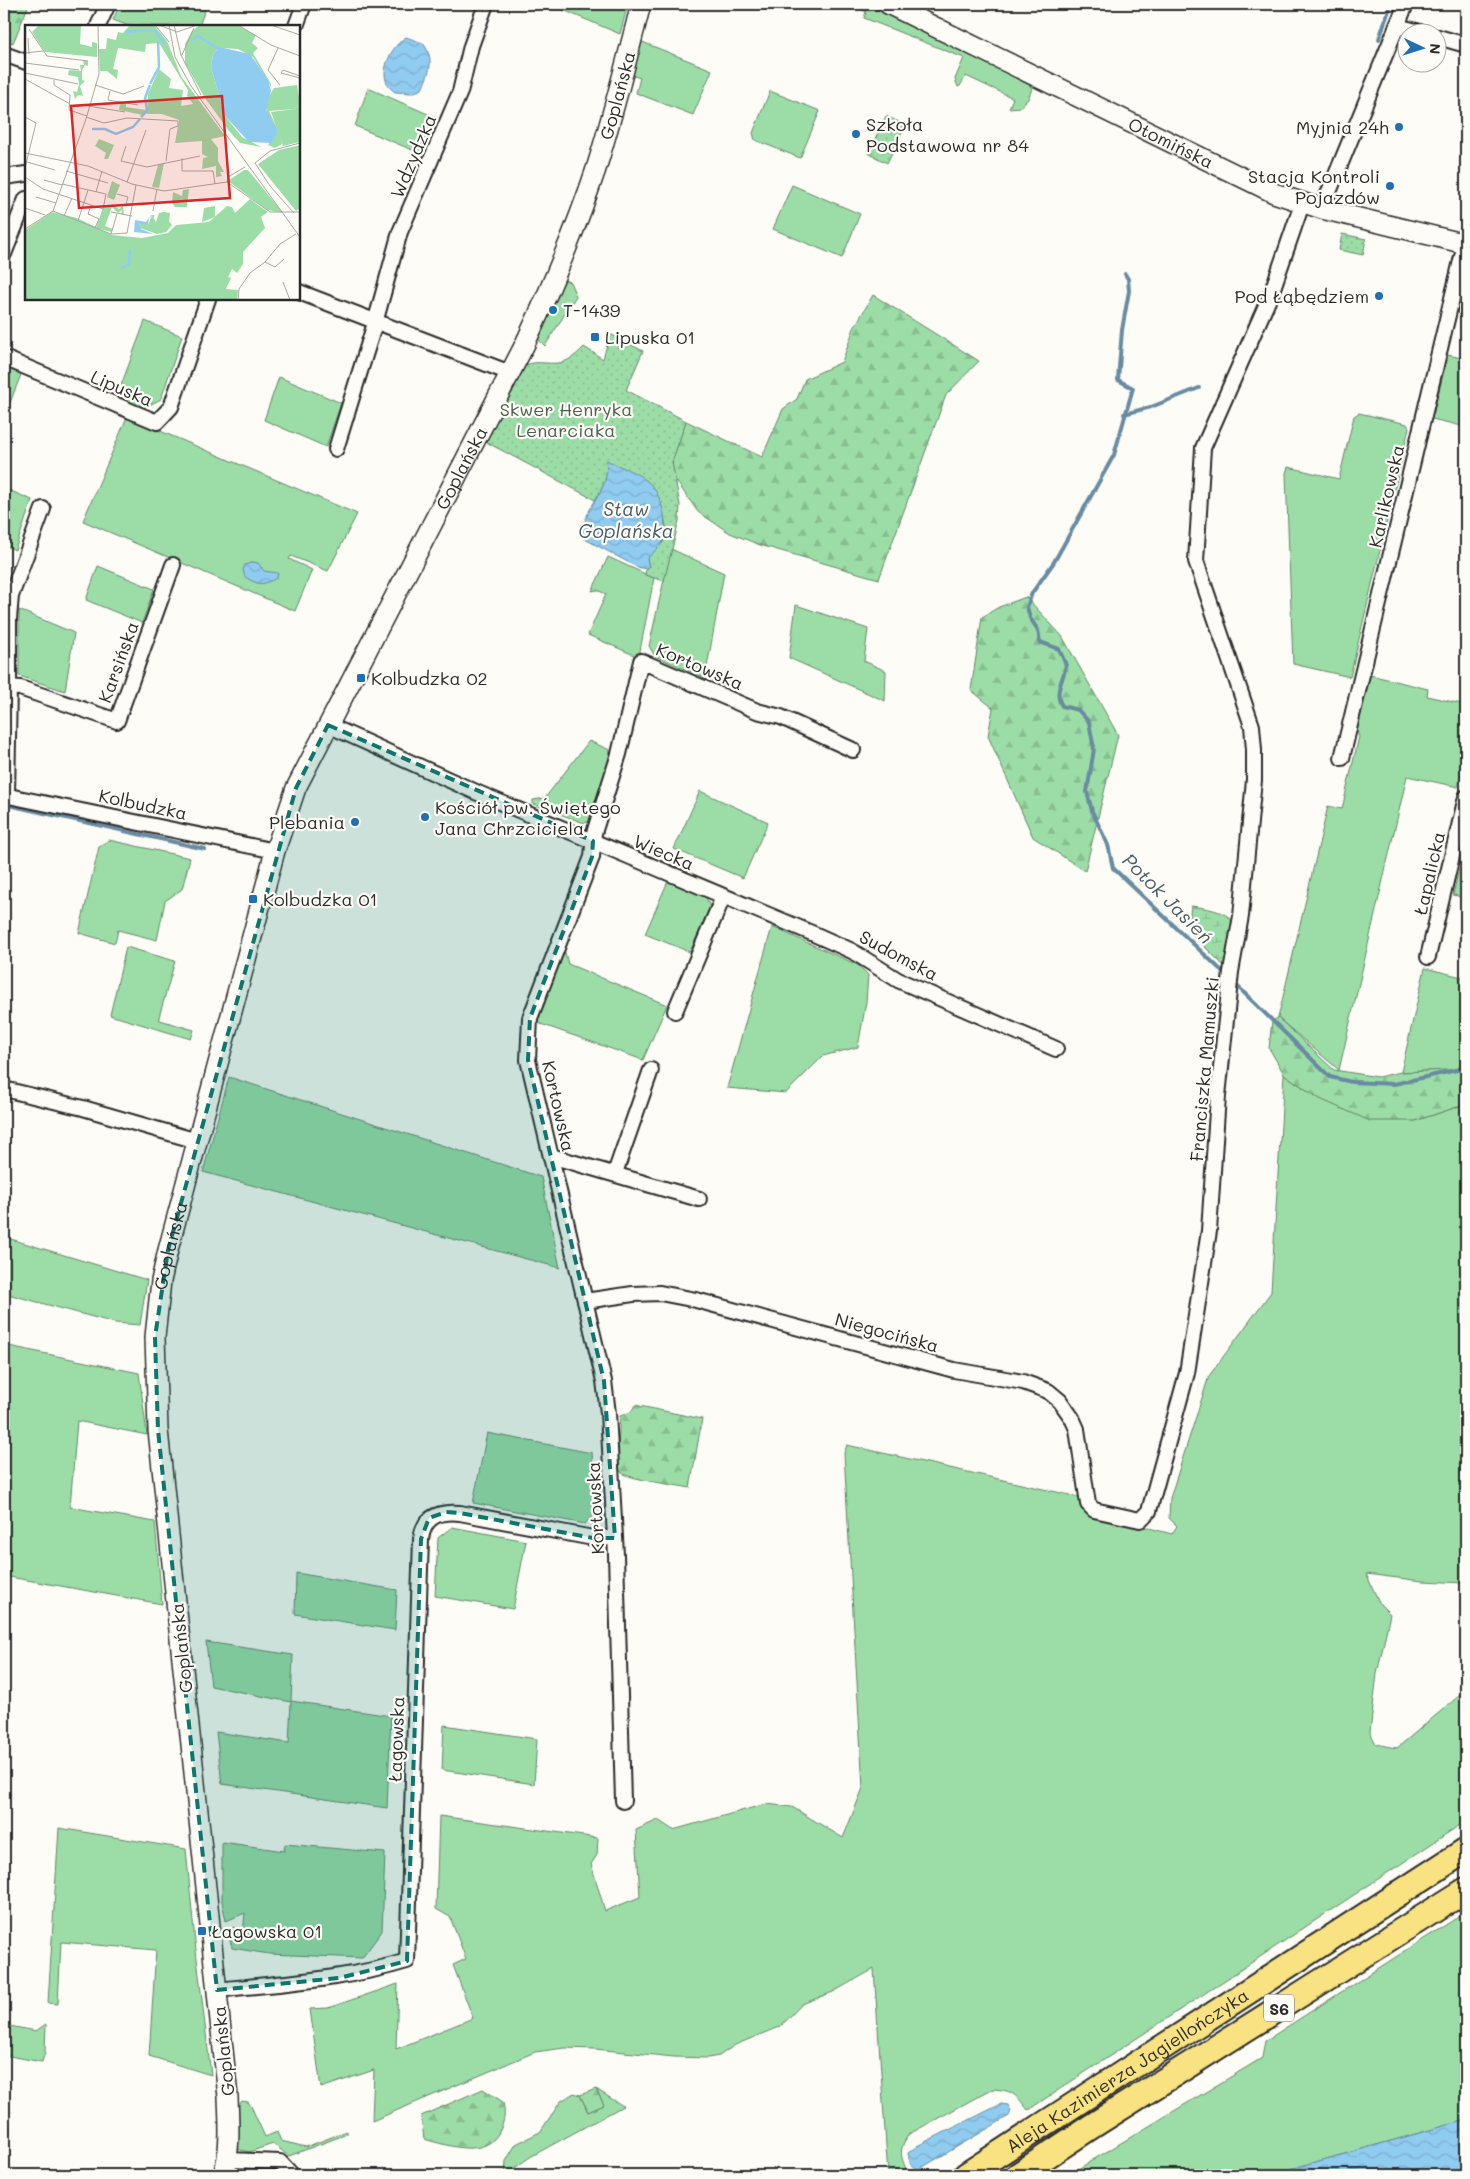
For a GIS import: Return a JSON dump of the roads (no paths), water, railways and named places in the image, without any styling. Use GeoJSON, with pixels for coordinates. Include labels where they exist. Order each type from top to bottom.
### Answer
{"type":"FeatureCollection","features":[{"type":"Feature","properties":{"kind":"highway","name":"Aleja Kazimierza Jagiellończyka"},"geometry":{"type":"LineString","coordinates":[[966,2175],[1466,1850]]}},
{"type":"Feature","properties":{"kind":"highway","name":"Aleja Kazimierza Jagiellończyka"},"geometry":{"type":"LineString","coordinates":[[1018,2175],[1092,2126],[1466,1890]]}},
{"type":"Feature","properties":{"kind":"street"},"geometry":{"type":"LineString","coordinates":[[98,25],[108,4]]}},
{"type":"Feature","properties":{"kind":"street"},"geometry":{"type":"LineString","coordinates":[[296,25],[304,4]]}},
{"type":"Feature","properties":{"kind":"street","name":"Wdzydzka"},"geometry":{"type":"LineString","coordinates":[[336,449],[375,323],[400,232],[460,92],[471,46],[486,4]]}},
{"type":"Feature","properties":{"kind":"street","name":"Goplańska"},"geometry":{"type":"LineString","coordinates":[[225,2168],[230,2133],[228,2097],[158,1430],[154,1337],[161,1281],[275,851],[296,788],[510,374],[543,305],[595,171],[615,105],[641,4]]}},
{"type":"Feature","properties":{"kind":"street","name":"Otomińska"},"geometry":{"type":"LineString","coordinates":[[888,4],[1242,179],[1302,204],[1466,244]]}},
{"type":"Feature","properties":{"kind":"street"},"geometry":{"type":"LineString","coordinates":[[1322,209],[1406,4]]}},
{"type":"Feature","properties":{"kind":"street"},"geometry":{"type":"LineString","coordinates":[[1448,40],[1466,45]]}},
{"type":"Feature","properties":{"kind":"street"},"geometry":{"type":"LineString","coordinates":[[4,54],[25,62]]}},
{"type":"Feature","properties":{"kind":"street"},"geometry":{"type":"LineString","coordinates":[[4,177],[25,174]]}},
{"type":"Feature","properties":{"kind":"street"},"geometry":{"type":"LineString","coordinates":[[4,254],[25,202]]}},
{"type":"Feature","properties":{"kind":"street","name":"Franciszka Mamuszki"},"geometry":{"type":"LineString","coordinates":[[1094,1510],[1140,1520],[1149,1511],[1187,1373],[1191,1349],[1209,1231],[1218,1096],[1231,972],[1241,916],[1254,780],[1252,726],[1196,561],[1203,448],[1271,294],[1302,204]]}},
{"type":"Feature","properties":{"kind":"street","name":"Karlikowska"},"geometry":{"type":"LineString","coordinates":[[1342,758],[1466,244]]}},
{"type":"Feature","properties":{"kind":"street"},"geometry":{"type":"LineString","coordinates":[[300,292],[510,374]]}},
{"type":"Feature","properties":{"kind":"street","name":"Lipuska"},"geometry":{"type":"LineString","coordinates":[[4,358],[157,422],[171,407],[208,300]]}},
{"type":"Feature","properties":{"kind":"street"},"geometry":{"type":"LineString","coordinates":[[5,795],[9,687],[9,619],[12,596],[43,509]]}},
{"type":"Feature","properties":{"kind":"street","name":"Karsińska"},"geometry":{"type":"LineString","coordinates":[[9,687],[20,688],[117,721],[173,565]]}},
{"type":"Feature","properties":{"kind":"street","name":"Kortowska"},"geometry":{"type":"LineString","coordinates":[[623,1801],[615,1538],[608,1413],[604,1381],[528,1060],[530,1018],[592,857],[594,832],[619,754],[641,661],[757,711],[781,717],[853,750]]}},
{"type":"Feature","properties":{"kind":"street","name":"Wiecka"},"geometry":{"type":"LineString","coordinates":[[328,725],[723,898]]}},
{"type":"Feature","properties":{"kind":"street","name":"Kolbudzka"},"geometry":{"type":"LineString","coordinates":[[5,795],[275,851]]}},
{"type":"Feature","properties":{"kind":"street","name":"Łapalicka"},"geometry":{"type":"LineString","coordinates":[[1428,957],[1466,797]]}},
{"type":"Feature","properties":{"kind":"street"},"geometry":{"type":"LineString","coordinates":[[675,1011],[723,898]]}},
{"type":"Feature","properties":{"kind":"street","name":"Sudomska"},"geometry":{"type":"LineString","coordinates":[[723,898],[837,944],[875,964],[898,980],[1056,1049]]}},
{"type":"Feature","properties":{"kind":"street"},"geometry":{"type":"LineString","coordinates":[[615,1173],[651,1070]]}},
{"type":"Feature","properties":{"kind":"street"},"geometry":{"type":"LineString","coordinates":[[4,1089],[83,1108],[197,1140]]}},
{"type":"Feature","properties":{"kind":"street"},"geometry":{"type":"LineString","coordinates":[[551,1156],[615,1173],[699,1199]]}},
{"type":"Feature","properties":{"kind":"street","name":"Niegocińska"},"geometry":{"type":"LineString","coordinates":[[585,1301],[633,1294],[660,1293],[696,1300],[954,1370],[1023,1382],[1048,1391],[1060,1401],[1077,1428],[1088,1504],[1094,1510]]}},
{"type":"Feature","properties":{"kind":"street","name":"Łagowska"},"geometry":{"type":"LineString","coordinates":[[217,1990],[340,1978],[407,1961],[421,1539],[428,1518],[446,1512],[460,1513],[593,1538],[615,1538]]}},
{"type":"Feature","properties":{"kind":"street"},"geometry":{"type":"LineString","coordinates":[[225,2168],[280,2162],[292,2175]]}},
{"type":"Feature","properties":{"kind":"water"},"geometry":{"type":"Polygon","coordinates":[[[406,37],[423,43],[430,60],[429,71],[422,89],[412,93],[395,92],[388,85],[385,77],[385,71],[392,51],[406,37]]]}},
{"type":"Feature","properties":{"kind":"water","name":"Staw Goplańska"},"geometry":{"type":"Polygon","coordinates":[[[606,460],[644,479],[651,485],[661,502],[665,522],[664,539],[647,559],[649,567],[646,569],[637,567],[583,538],[587,517],[605,481],[607,471],[606,460]]]}},
{"type":"Feature","properties":{"kind":"water"},"geometry":{"type":"Polygon","coordinates":[[[253,562],[258,563],[264,571],[278,573],[277,578],[261,584],[245,577],[243,570],[245,565],[253,562]]]}},
{"type":"Feature","properties":{"kind":"water"},"geometry":{"type":"Polygon","coordinates":[[[1001,2104],[1008,2105],[1011,2111],[1009,2116],[923,2167],[918,2169],[910,2162],[908,2153],[917,2146],[1001,2104]]]}},
{"type":"Feature","properties":{"kind":"water"},"geometry":{"type":"Polygon","coordinates":[[[1466,2120],[1466,2175],[1269,2175],[1466,2120]]]}},
{"type":"Feature","properties":{"kind":"waterway"},"geometry":{"type":"LineString","coordinates":[[1379,39],[1391,4]]}},
{"type":"Feature","properties":{"kind":"waterway"},"geometry":{"type":"LineString","coordinates":[[1125,274],[1128,279],[1129,291],[1122,330],[1118,380],[1133,388],[1114,455],[1054,562],[1032,593],[1027,607],[1030,618],[1038,630],[1040,642],[1059,649],[1066,665],[1059,691],[1062,706],[1078,710],[1089,722],[1094,749],[1087,792],[1092,811],[1108,845],[1113,868],[1223,972]]}},
{"type":"Feature","properties":{"kind":"waterway"},"geometry":{"type":"LineString","coordinates":[[1124,414],[1151,407],[1199,388]]}},
{"type":"Feature","properties":{"kind":"waterway"},"geometry":{"type":"LineString","coordinates":[[4,804],[205,849]]}},
{"type":"Feature","properties":{"kind":"waterway","name":"Potok Jasień"},"geometry":{"type":"LineString","coordinates":[[1235,984],[1330,1077],[1352,1082],[1394,1084],[1466,1068]]}},
{"type":"Feature","properties":{"kind":"place","name":"Myjnia 24h"},"geometry":{"type":"Point","coordinates":[1399,127]}},
{"type":"Feature","properties":{"kind":"place","name":"Szkoła Podstawowa nr 84"},"geometry":{"type":"Point","coordinates":[856,134]}},
{"type":"Feature","properties":{"kind":"place","name":"Stacja Kontroli Pojazdów"},"geometry":{"type":"Point","coordinates":[1390,186]}},
{"type":"Feature","properties":{"kind":"place","name":"Pod Łąbędziem"},"geometry":{"type":"Point","coordinates":[1379,296]}},
{"type":"Feature","properties":{"kind":"place","name":"T-1439"},"geometry":{"type":"Point","coordinates":[553,310]}},
{"type":"Feature","properties":{"kind":"place","name":"Lipuska 01"},"geometry":{"type":"Point","coordinates":[595,337]}},
{"type":"Feature","properties":{"kind":"place","name":"Kolbudzka 02"},"geometry":{"type":"Point","coordinates":[361,678]}},
{"type":"Feature","properties":{"kind":"place","name":"Kościół pw. Świętego Jana Chrzciciela"},"geometry":{"type":"Point","coordinates":[425,817]}},
{"type":"Feature","properties":{"kind":"place","name":"Plebania"},"geometry":{"type":"Point","coordinates":[355,822]}},
{"type":"Feature","properties":{"kind":"place","name":"Kolbudzka 01"},"geometry":{"type":"Point","coordinates":[253,899]}},
{"type":"Feature","properties":{"kind":"place","name":"Łagowska 01"},"geometry":{"type":"Point","coordinates":[202,1931]}},
{"type":"Feature","properties":{"kind":"park label","name":"Skwer Henryka Lenarciaka"},"geometry":{"type":"Point","coordinates":[566,419]}}]}
